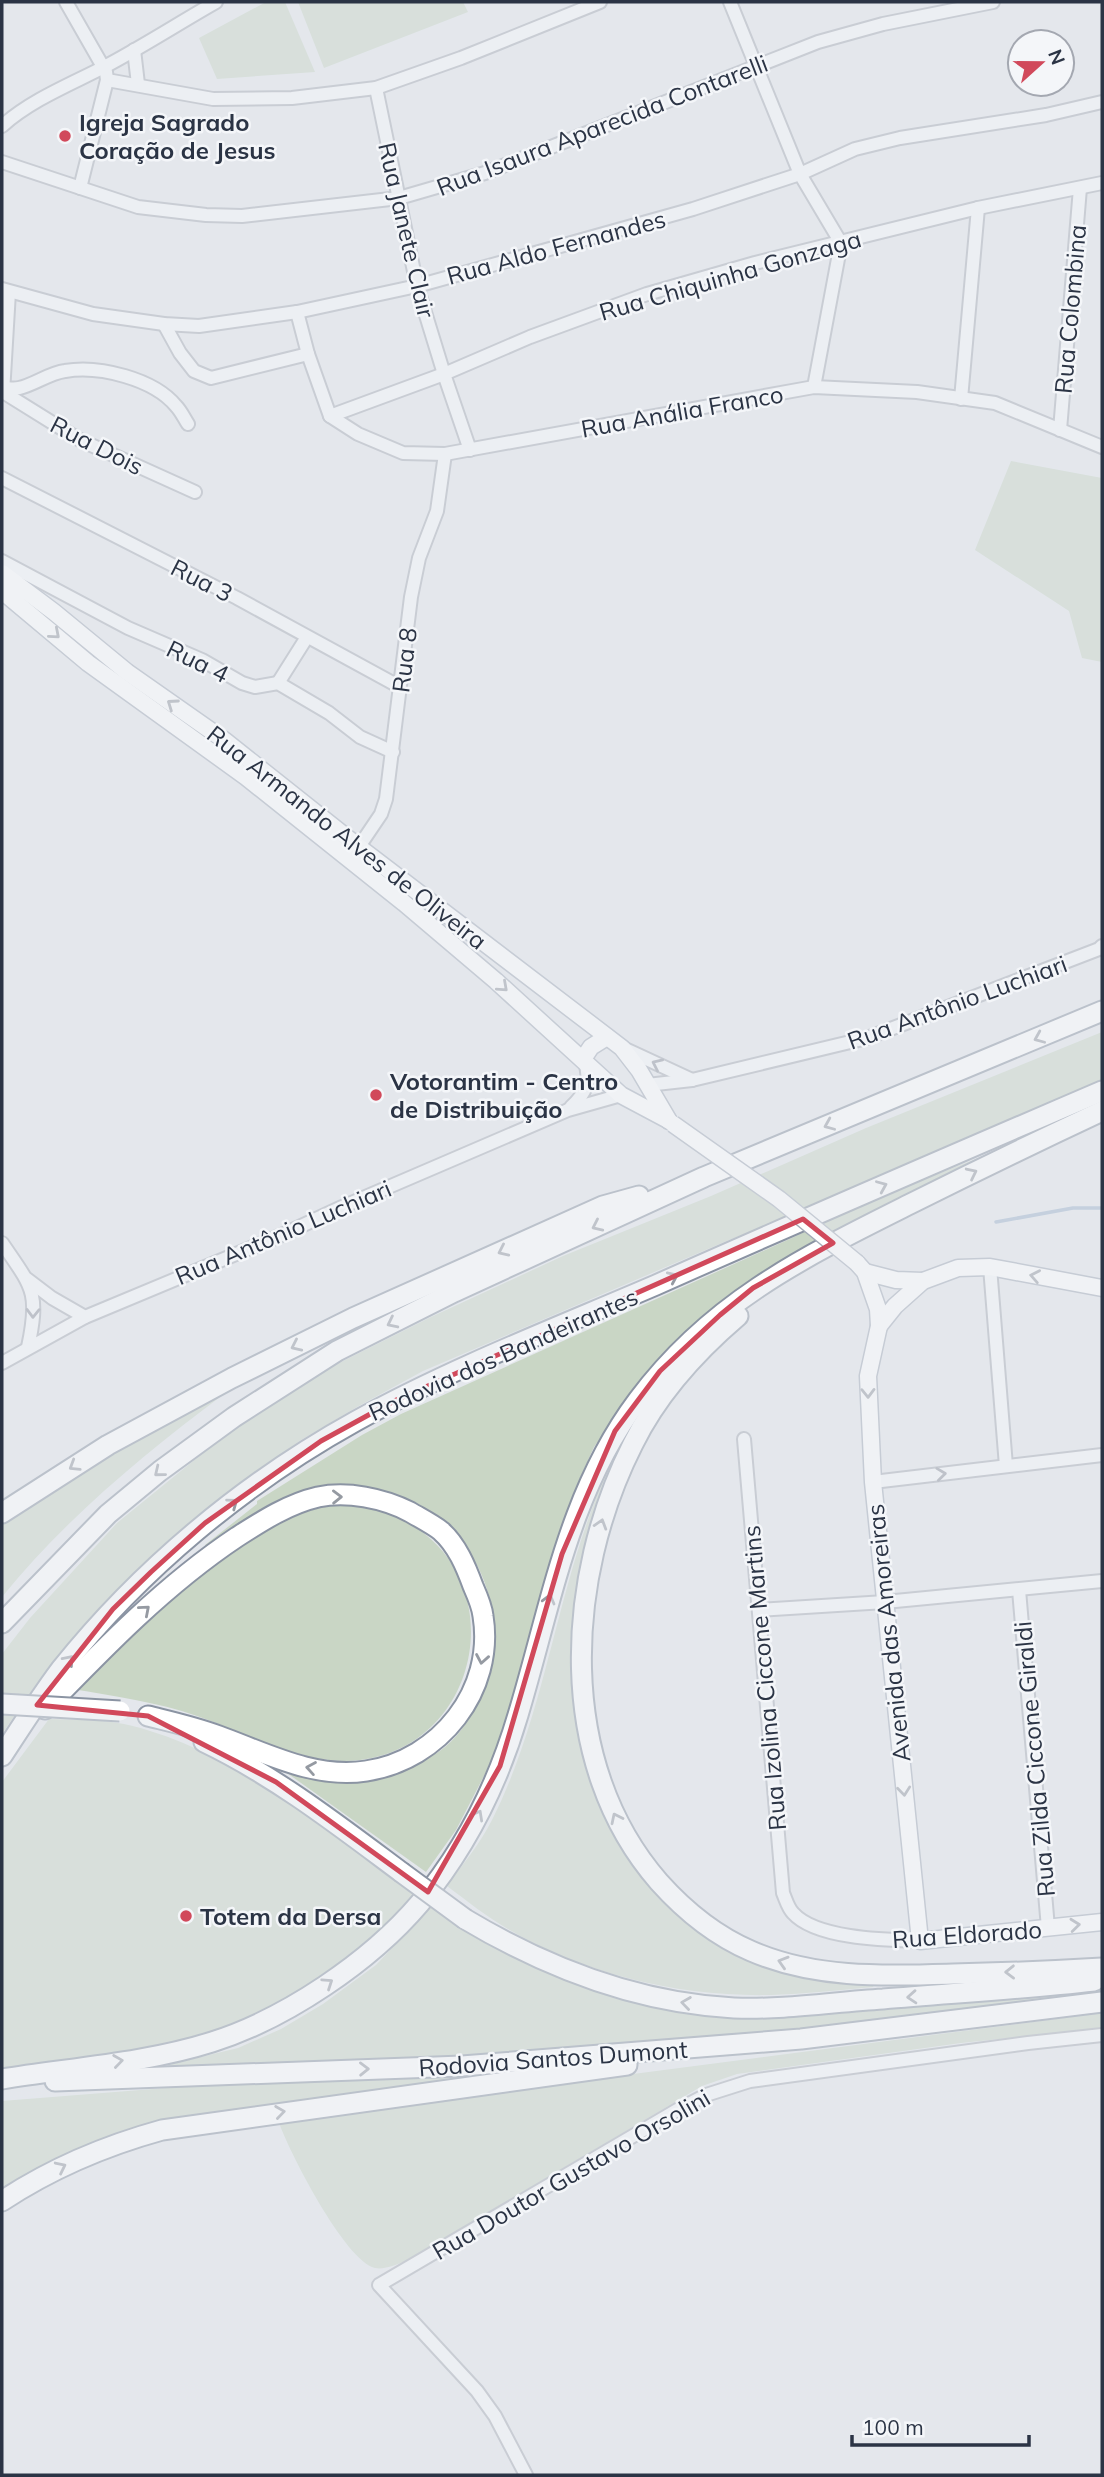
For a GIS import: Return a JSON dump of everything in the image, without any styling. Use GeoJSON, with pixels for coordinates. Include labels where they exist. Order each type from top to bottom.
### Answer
{"type":"FeatureCollection","features":[{"type":"Feature","properties":{"kind":"highway"},"geometry":{"type":"LineString","coordinates":[[2,1623],[108,1514],[202,1439],[337,1351],[466,1287],[704,1177],[1102,1012]]}},
{"type":"Feature","properties":{"kind":"highway","name":"Rodovia dos Bandeirantes"},"geometry":{"type":"LineString","coordinates":[[6,1750],[60,1671],[132,1590],[205,1523],[321,1441],[394,1401],[479,1362],[770,1233],[1102,1091]]}},
{"type":"Feature","properties":{"kind":"highway"},"geometry":{"type":"LineString","coordinates":[[2,2081],[155,2055],[209,2043],[254,2027],[335,1979],[397,1927],[420,1903],[443,1872],[483,1805],[518,1718],[562,1554],[577,1509],[615,1432],[660,1371],[753,1288],[845,1237],[1102,1111]]}},
{"type":"Feature","properties":{"kind":"highway"},"geometry":{"type":"LineString","coordinates":[[2,1513],[108,1445],[285,1351],[603,1206],[704,1177]]}},
{"type":"Feature","properties":{"kind":"highway"},"geometry":{"type":"LineString","coordinates":[[845,1237],[762,1296],[699,1353],[651,1412],[633,1443],[603,1518],[587,1580],[581,1653],[583,1692],[594,1760],[605,1794],[631,1846],[673,1898],[698,1920],[727,1939],[784,1963],[814,1970],[881,1975],[1102,1968]]}},
{"type":"Feature","properties":{"kind":"highway"},"geometry":{"type":"LineString","coordinates":[[2,1704],[120,1711],[148,1716],[190,1726],[296,1766],[330,1772],[365,1771],[403,1761],[420,1752],[460,1715],[479,1677],[485,1645],[483,1615],[468,1572],[442,1532],[397,1505],[376,1499],[318,1497],[299,1503],[254,1526],[223,1546],[169,1589],[122,1630],[6,1750]]}},
{"type":"Feature","properties":{"kind":"highway","name":"Rodovia Santos Dumont"},"geometry":{"type":"LineString","coordinates":[[148,1716],[235,1757],[276,1782],[465,1919],[501,1940],[559,1968],[643,1995],[703,2006],[813,2006],[1102,1980]]}},
{"type":"Feature","properties":{"kind":"highway","name":"Rodovia Santos Dumont"},"geometry":{"type":"LineString","coordinates":[[2,2081],[461,2066],[800,2039],[1102,2002]]}},
{"type":"Feature","properties":{"kind":"highway"},"geometry":{"type":"LineString","coordinates":[[2,2201],[78,2158],[162,2130],[563,2072],[731,2053],[800,2039]]}},
{"type":"Feature","properties":{"kind":"main road","name":"Rua Armando Alves de Oliveira"},"geometry":{"type":"LineString","coordinates":[[2,573],[127,673],[224,740],[621,1095],[671,1122],[779,1199],[861,1267]]}},
{"type":"Feature","properties":{"kind":"main road","name":"Rua Armando Alves de Oliveira"},"geometry":{"type":"LineString","coordinates":[[2,591],[88,663],[622,1048],[671,1122]]}},
{"type":"Feature","properties":{"kind":"main road"},"geometry":{"type":"LineString","coordinates":[[583,1059],[591,1047],[607,1037]]}},
{"type":"Feature","properties":{"kind":"main road"},"geometry":{"type":"LineString","coordinates":[[621,1095],[647,1085]]}},
{"type":"Feature","properties":{"kind":"main road","name":"Avenida das Amoreiras"},"geometry":{"type":"LineString","coordinates":[[861,1267],[896,1280],[923,1281]]}},
{"type":"Feature","properties":{"kind":"main road","name":"Avenida das Amoreiras"},"geometry":{"type":"LineString","coordinates":[[861,1267],[876,1298],[879,1326],[868,1376],[873,1482],[920,1941]]}},
{"type":"Feature","properties":{"kind":"main road","name":"Avenida das Amoreiras"},"geometry":{"type":"LineString","coordinates":[[879,1326],[895,1306],[923,1281],[958,1268],[990,1267],[1102,1287]]}},
{"type":"Feature","properties":{"kind":"main road","name":"Rua Eldorado"},"geometry":{"type":"LineString","coordinates":[[920,1941],[1102,1922]]}},
{"type":"Feature","properties":{"kind":"street"},"geometry":{"type":"LineString","coordinates":[[66,2],[103,67],[107,80],[80,188]]}},
{"type":"Feature","properties":{"kind":"street"},"geometry":{"type":"LineString","coordinates":[[2,126],[34,103],[134,50],[216,2]]}},
{"type":"Feature","properties":{"kind":"street"},"geometry":{"type":"LineString","coordinates":[[107,80],[213,99],[292,98],[376,88],[461,58],[600,2]]}},
{"type":"Feature","properties":{"kind":"street"},"geometry":{"type":"LineString","coordinates":[[730,2],[800,174],[841,243],[814,387]]}},
{"type":"Feature","properties":{"kind":"street","name":"Rua Isaura Aparecida Contarelli"},"geometry":{"type":"LineString","coordinates":[[2,162],[138,207],[218,215],[242,216],[297,211],[399,198],[485,173],[818,42],[883,24],[993,2]]}},
{"type":"Feature","properties":{"kind":"street"},"geometry":{"type":"LineString","coordinates":[[134,50],[138,84]]}},
{"type":"Feature","properties":{"kind":"street","name":"Rua Janete Clair"},"geometry":{"type":"LineString","coordinates":[[376,88],[417,286],[443,374],[470,450]]}},
{"type":"Feature","properties":{"kind":"street","name":"Rua Aldo Fernandes"},"geometry":{"type":"LineString","coordinates":[[5,291],[93,314],[164,324],[199,326],[297,312],[417,286],[705,206],[800,174],[855,149],[900,138],[1046,115],[1102,102]]}},
{"type":"Feature","properties":{"kind":"street","name":"Rua Chiquinha Gonzaga"},"geometry":{"type":"LineString","coordinates":[[330,416],[647,294],[755,263],[978,208],[1102,183]]}},
{"type":"Feature","properties":{"kind":"street","name":"Rua Colombina"},"geometry":{"type":"LineString","coordinates":[[1060,429],[1080,188]]}},
{"type":"Feature","properties":{"kind":"street"},"geometry":{"type":"LineString","coordinates":[[961,399],[978,208]]}},
{"type":"Feature","properties":{"kind":"street"},"geometry":{"type":"LineString","coordinates":[[2,400],[5,291]]}},
{"type":"Feature","properties":{"kind":"street"},"geometry":{"type":"LineString","coordinates":[[297,312],[308,354],[330,416]]}},
{"type":"Feature","properties":{"kind":"street"},"geometry":{"type":"LineString","coordinates":[[164,324],[194,371],[211,377],[308,354]]}},
{"type":"Feature","properties":{"kind":"street"},"geometry":{"type":"LineString","coordinates":[[3,390],[20,388],[65,371],[118,374],[148,385],[163,395],[175,404],[188,424]]}},
{"type":"Feature","properties":{"kind":"street","name":"Rua Anália Franco"},"geometry":{"type":"LineString","coordinates":[[330,416],[358,434],[403,453],[445,454],[814,387],[882,389],[995,403],[1102,447]]}},
{"type":"Feature","properties":{"kind":"street","name":"Rua Dois"},"geometry":{"type":"LineString","coordinates":[[3,390],[80,440],[195,492]]}},
{"type":"Feature","properties":{"kind":"street","name":"Rua 8"},"geometry":{"type":"LineString","coordinates":[[354,854],[384,806],[390,782],[414,579],[437,511],[445,454]]}},
{"type":"Feature","properties":{"kind":"street","name":"Rua 3"},"geometry":{"type":"LineString","coordinates":[[2,478],[237,597],[400,687]]}},
{"type":"Feature","properties":{"kind":"street","name":"Rua 4"},"geometry":{"type":"LineString","coordinates":[[2,561],[128,628],[202,660],[242,682],[255,687],[278,683]]}},
{"type":"Feature","properties":{"kind":"street"},"geometry":{"type":"LineString","coordinates":[[307,637],[278,683],[329,713],[360,737],[393,752]]}},
{"type":"Feature","properties":{"kind":"street","name":"Rua Antônio Luchiari"},"geometry":{"type":"LineString","coordinates":[[647,1085],[667,1085],[692,1080],[879,1034],[1100,948]]}},
{"type":"Feature","properties":{"kind":"street"},"geometry":{"type":"LineString","coordinates":[[622,1048],[692,1080]]}},
{"type":"Feature","properties":{"kind":"street"},"geometry":{"type":"LineString","coordinates":[[568,1110],[583,1096],[587,1086],[589,1076],[583,1059]]}},
{"type":"Feature","properties":{"kind":"street","name":"Rua Antônio Luchiari"},"geometry":{"type":"LineString","coordinates":[[2,1363],[85,1317],[284,1234],[568,1110],[621,1095]]}},
{"type":"Feature","properties":{"kind":"street"},"geometry":{"type":"LineString","coordinates":[[2,1243],[27,1279],[33,1296],[35,1315],[28,1347]]}},
{"type":"Feature","properties":{"kind":"street"},"geometry":{"type":"LineString","coordinates":[[990,1267],[1006,1466]]}},
{"type":"Feature","properties":{"kind":"street"},"geometry":{"type":"LineString","coordinates":[[27,1279],[52,1298],[85,1317]]}},
{"type":"Feature","properties":{"kind":"street","name":"Rua Izolina Ciccone Martins"},"geometry":{"type":"LineString","coordinates":[[744,1439],[780,1872],[783,1894],[794,1914]]}},
{"type":"Feature","properties":{"kind":"street"},"geometry":{"type":"LineString","coordinates":[[873,1482],[1102,1455]]}},
{"type":"Feature","properties":{"kind":"street"},"geometry":{"type":"LineString","coordinates":[[759,1611],[1102,1581]]}},
{"type":"Feature","properties":{"kind":"street","name":"Rua Zilda Ciccone Giraldi"},"geometry":{"type":"LineString","coordinates":[[1019,1590],[1048,1928]]}},
{"type":"Feature","properties":{"kind":"street","name":"Rua Eldorado"},"geometry":{"type":"LineString","coordinates":[[794,1914],[807,1922],[846,1936],[872,1940],[920,1941]]}},
{"type":"Feature","properties":{"kind":"street","name":"Rua Doutor Gustavo Orsolini"},"geometry":{"type":"LineString","coordinates":[[526,2475],[495,2416],[477,2391],[379,2285],[678,2109],[724,2087],[797,2074],[1102,2035]]}},
{"type":"Feature","properties":{"kind":"highlighted area"},"geometry":{"type":"Polygon","coordinates":[[[803,1219],[833,1243],[753,1288],[720,1315],[660,1371],[615,1431],[562,1554],[500,1766],[428,1892],[276,1782],[148,1716],[37,1705],[113,1609],[151,1572],[205,1523],[321,1441],[394,1401],[803,1219]]]}},
{"type":"Feature","properties":{"kind":"green space"},"geometry":{"type":"Polygon","coordinates":[[[266,2],[285,2],[315,72],[217,79],[199,38],[266,2]]]}},
{"type":"Feature","properties":{"kind":"green space"},"geometry":{"type":"Polygon","coordinates":[[[298,2],[463,2],[468,12],[324,68],[298,2]]]}},
{"type":"Feature","properties":{"kind":"green space"},"geometry":{"type":"Polygon","coordinates":[[[1011,461],[1102,478],[1102,662],[1082,658],[1069,611],[975,550],[1011,461]]]}},
{"type":"Feature","properties":{"kind":"green space"},"geometry":{"type":"Polygon","coordinates":[[[1102,1032],[1102,1082],[847,1194],[729,1240],[423,1371],[301,1440],[209,1508],[138,1570],[73,1639],[37,1683],[2,1734],[2,1654],[30,1618],[117,1523],[214,1444],[272,1403],[329,1368],[563,1256],[1102,1032]]]}},
{"type":"Feature","properties":{"kind":"green space"},"geometry":{"type":"Polygon","coordinates":[[[1006,1147],[837,1233],[661,1359],[634,1390],[594,1447],[579,1480],[547,1577],[502,1735],[456,1830],[426,1872],[280,1768],[328,1781],[375,1779],[408,1768],[432,1756],[451,1742],[474,1709],[491,1666],[494,1636],[492,1607],[484,1579],[470,1553],[452,1531],[429,1512],[388,1492],[356,1485],[340,1485],[303,1493],[254,1517],[207,1547],[205,1545],[257,1504],[257,1501],[362,1435],[401,1414],[794,1237],[827,1221],[831,1216],[1006,1147]]]}},
{"type":"Feature","properties":{"kind":"green space"},"geometry":{"type":"Polygon","coordinates":[[[224,1394],[164,1440],[79,1514],[26,1568],[2,1597],[2,1524],[110,1455],[224,1394]]]}},
{"type":"Feature","properties":{"kind":"green space"},"geometry":{"type":"Polygon","coordinates":[[[641,1410],[581,1584],[602,1804],[709,1933],[875,1982],[873,1987],[737,1995],[635,1980],[602,1971],[538,1945],[492,1919],[447,1886],[487,1829],[514,1770],[592,1509],[613,1458],[641,1410]]]}},
{"type":"Feature","properties":{"kind":"green space"},"geometry":{"type":"Polygon","coordinates":[[[337,1505],[369,1506],[403,1520],[438,1546],[460,1579],[470,1617],[469,1655],[457,1692],[434,1724],[402,1748],[360,1760],[318,1758],[297,1754],[182,1711],[72,1689],[161,1606],[230,1551],[266,1529],[302,1513],[337,1505]]]}},
{"type":"Feature","properties":{"kind":"green space"},"geometry":{"type":"Polygon","coordinates":[[[49,1719],[96,1720],[124,1724],[170,1738],[213,1757],[311,1817],[415,1895],[368,1940],[317,1980],[290,1998],[232,2026],[201,2037],[153,2048],[2,2070],[2,1782],[49,1719]]]}},
{"type":"Feature","properties":{"kind":"green space"},"geometry":{"type":"Polygon","coordinates":[[[431,1907],[463,1928],[573,1982],[644,2004],[795,2015],[1102,1988],[1102,1994],[787,2031],[429,2060],[171,2068],[168,2065],[238,2048],[281,2029],[323,2004],[376,1965],[431,1907]]]}},
{"type":"Feature","properties":{"kind":"green space"},"geometry":{"type":"Polygon","coordinates":[[[1102,2013],[1102,2028],[961,2043],[737,2074],[702,2086],[406,2261],[383,2268],[375,2268],[363,2261],[334,2226],[305,2178],[278,2120],[1102,2013]]]}},
{"type":"Feature","properties":{"kind":"green space"},"geometry":{"type":"Polygon","coordinates":[[[492,2076],[203,2115],[2,2192],[2,2101],[178,2087],[492,2076]]]}},
{"type":"Feature","properties":{"kind":"waterway"},"geometry":{"type":"LineString","coordinates":[[996,1222],[1073,1208],[1102,1208]]}},
{"type":"Feature","properties":{"kind":"place","name":"Igreja Sagrado Coração de Jesus"},"geometry":{"type":"Point","coordinates":[65,136]}},
{"type":"Feature","properties":{"kind":"place","name":"Votorantim - Centro de Distribuição"},"geometry":{"type":"Point","coordinates":[376,1095]}},
{"type":"Feature","properties":{"kind":"place","name":"Totem da Dersa"},"geometry":{"type":"Point","coordinates":[186,1916]}}]}
